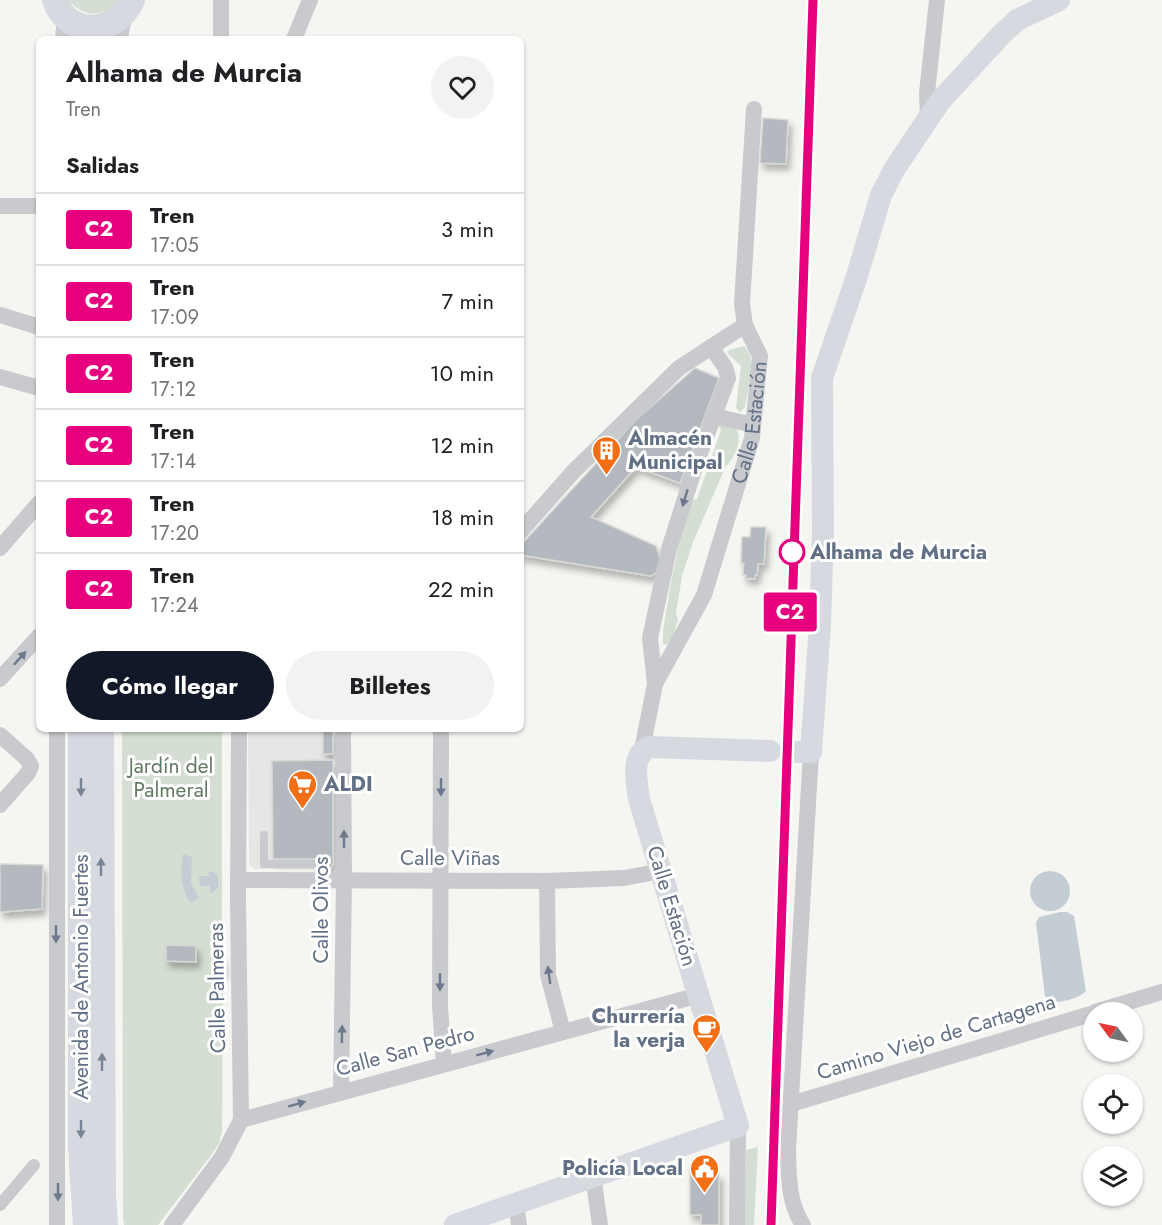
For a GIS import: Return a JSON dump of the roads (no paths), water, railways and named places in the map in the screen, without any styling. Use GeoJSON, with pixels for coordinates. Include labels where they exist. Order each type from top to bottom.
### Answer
{"type":"FeatureCollection","features":[{"type":"Feature","properties":{"kind":"main road"},"geometry":{"type":"LineString","coordinates":[[804,752],[820,624],[823,532],[822,378],[857,276],[880,195],[895,168],[940,101],[1017,20],[1059,0]]}},
{"type":"Feature","properties":{"kind":"main road"},"geometry":{"type":"LineString","coordinates":[[68,24],[93,28],[119,22]]}},
{"type":"Feature","properties":{"kind":"main road","name":"Avenida de Antonio Fuertes"},"geometry":{"type":"LineString","coordinates":[[81,732],[81,1148],[86,1225]]}},
{"type":"Feature","properties":{"kind":"main road","name":"Avenida de Antonio Fuertes"},"geometry":{"type":"LineString","coordinates":[[102,732],[102,1185],[105,1225]]}},
{"type":"Feature","properties":{"kind":"main road"},"geometry":{"type":"LineString","coordinates":[[642,750],[649,747],[662,747],[770,752]]}},
{"type":"Feature","properties":{"kind":"main road","name":"Calle Estación"},"geometry":{"type":"LineString","coordinates":[[642,750],[636,771],[639,799],[738,1126]]}},
{"type":"Feature","properties":{"kind":"main road"},"geometry":{"type":"LineString","coordinates":[[455,1225],[517,1214],[593,1176],[738,1126]]}},
{"type":"Feature","properties":{"kind":"street"},"geometry":{"type":"LineString","coordinates":[[221,0],[221,36]]}},
{"type":"Feature","properties":{"kind":"street"},"geometry":{"type":"LineString","coordinates":[[295,36],[310,0]]}},
{"type":"Feature","properties":{"kind":"street"},"geometry":{"type":"LineString","coordinates":[[928,118],[927,93],[937,0]]}},
{"type":"Feature","properties":{"kind":"street"},"geometry":{"type":"LineString","coordinates":[[1017,20],[1033,0]]}},
{"type":"Feature","properties":{"kind":"street","name":"Calle Estación"},"geometry":{"type":"LineString","coordinates":[[655,684],[704,596],[752,438],[760,356],[745,325],[742,304],[754,109]]}},
{"type":"Feature","properties":{"kind":"street"},"geometry":{"type":"LineString","coordinates":[[0,206],[36,206]]}},
{"type":"Feature","properties":{"kind":"street"},"geometry":{"type":"LineString","coordinates":[[0,315],[36,326]]}},
{"type":"Feature","properties":{"kind":"street"},"geometry":{"type":"LineString","coordinates":[[524,527],[573,472],[679,368],[745,325]]}},
{"type":"Feature","properties":{"kind":"street","name":"Calle Estación"},"geometry":{"type":"LineString","coordinates":[[642,750],[655,684],[650,638],[669,549],[697,461],[728,378],[725,367],[711,347]]}},
{"type":"Feature","properties":{"kind":"street"},"geometry":{"type":"LineString","coordinates":[[0,377],[36,387]]}},
{"type":"Feature","properties":{"kind":"street"},"geometry":{"type":"LineString","coordinates":[[714,416],[753,425]]}},
{"type":"Feature","properties":{"kind":"street"},"geometry":{"type":"LineString","coordinates":[[0,548],[36,513]]}},
{"type":"Feature","properties":{"kind":"street"},"geometry":{"type":"LineString","coordinates":[[0,679],[36,639]]}},
{"type":"Feature","properties":{"kind":"street","name":"Avenida de Antonio Fuertes"},"geometry":{"type":"LineString","coordinates":[[57,732],[57,1225]]}},
{"type":"Feature","properties":{"kind":"street","name":"Calle Palmeras"},"geometry":{"type":"LineString","coordinates":[[172,1225],[222,1157],[241,1120],[239,732]]}},
{"type":"Feature","properties":{"kind":"street","name":"Calle Olivos"},"geometry":{"type":"LineString","coordinates":[[341,1092],[344,880],[343,732]]}},
{"type":"Feature","properties":{"kind":"street"},"geometry":{"type":"LineString","coordinates":[[441,732],[440,1006],[444,1064]]}},
{"type":"Feature","properties":{"kind":"street"},"geometry":{"type":"LineString","coordinates":[[0,735],[32,766],[0,805]]}},
{"type":"Feature","properties":{"kind":"street"},"geometry":{"type":"LineString","coordinates":[[803,1225],[794,1211],[790,1195],[788,1150],[804,752]]}},
{"type":"Feature","properties":{"kind":"street","name":"Calle Viñas"},"geometry":{"type":"LineString","coordinates":[[238,880],[547,881],[624,878],[661,871]]}},
{"type":"Feature","properties":{"kind":"street"},"geometry":{"type":"LineString","coordinates":[[547,881],[548,975],[563,1032]]}},
{"type":"Feature","properties":{"kind":"street","name":"Camino Viejo de Cartagena"},"geometry":{"type":"LineString","coordinates":[[1130,1002],[1162,992]]}},
{"type":"Feature","properties":{"kind":"street","name":"Calle San Pedro"},"geometry":{"type":"LineString","coordinates":[[241,1120],[699,995]]}},
{"type":"Feature","properties":{"kind":"street","name":"Camino Viejo de Cartagena"},"geometry":{"type":"LineString","coordinates":[[791,1104],[1083,1016]]}},
{"type":"Feature","properties":{"kind":"street"},"geometry":{"type":"LineString","coordinates":[[186,1225],[241,1145],[244,1133],[241,1120]]}},
{"type":"Feature","properties":{"kind":"street"},"geometry":{"type":"LineString","coordinates":[[737,1225],[738,1126]]}},
{"type":"Feature","properties":{"kind":"street"},"geometry":{"type":"LineString","coordinates":[[0,1205],[34,1165]]}},
{"type":"Feature","properties":{"kind":"street"},"geometry":{"type":"LineString","coordinates":[[593,1176],[600,1225]]}},
{"type":"Feature","properties":{"kind":"lane"},"geometry":{"type":"LineString","coordinates":[[264,835],[264,864],[312,864]]}},
{"type":"Feature","properties":{"kind":"train","name":"C2"},"geometry":{"type":"LineString","coordinates":[[771,1225],[813,0]]}},
{"type":"Feature","properties":{"kind":"place","name":"Almacén Municipal"},"geometry":{"type":"Point","coordinates":[607,476]}},
{"type":"Feature","properties":{"kind":"place","name":"Alhama de Murcia"},"geometry":{"type":"Point","coordinates":[792,552]}},
{"type":"Feature","properties":{"kind":"place","name":"ALDI"},"geometry":{"type":"Point","coordinates":[303,810]}},
{"type":"Feature","properties":{"kind":"place","name":"Churrería la verja"},"geometry":{"type":"Point","coordinates":[706,1054]}},
{"type":"Feature","properties":{"kind":"place","name":"Policía Local"},"geometry":{"type":"Point","coordinates":[704,1194]}},
{"type":"Feature","properties":{"kind":"park label","name":"Jardín del Palmeral"},"geometry":{"type":"Point","coordinates":[171,778]}}]}
